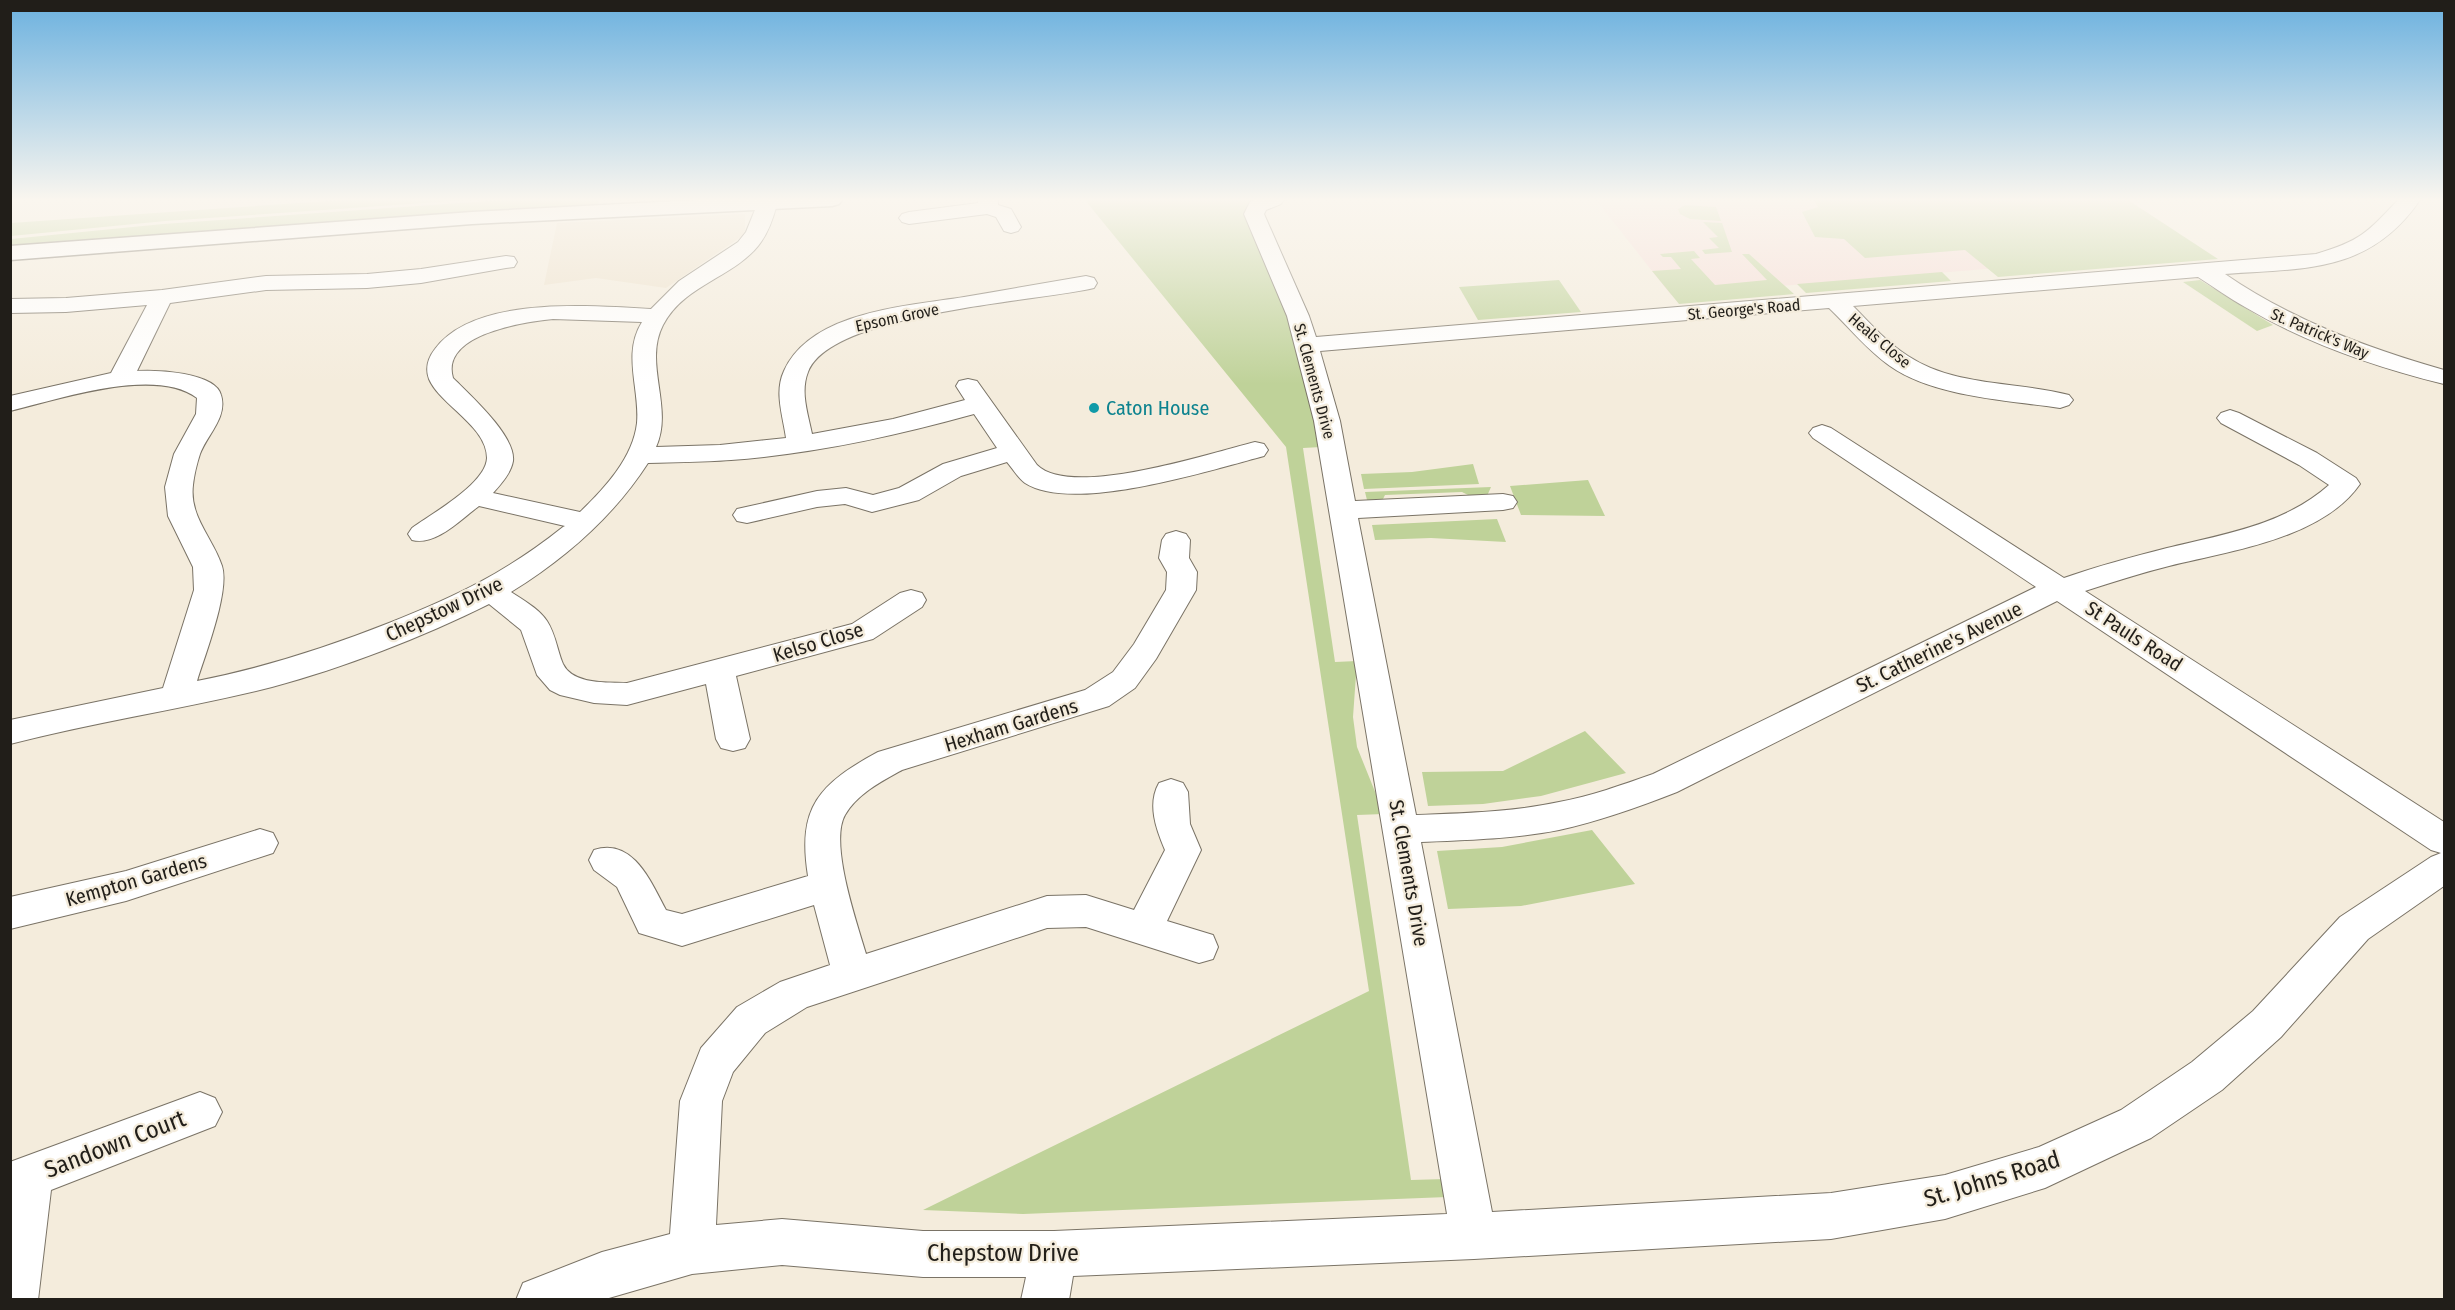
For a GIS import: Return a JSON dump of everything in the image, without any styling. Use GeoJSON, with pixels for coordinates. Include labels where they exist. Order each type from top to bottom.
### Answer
{"type":"FeatureCollection","features":[{"type":"Feature","properties":{"kind":"street","name":"Chepstow Drive"},"geometry":{"type":"LineString","coordinates":[[10,732],[65,717],[176,698],[258,680],[366,644],[491,591],[548,554],[609,498],[640,455],[651,422],[650,397],[642,358],[646,336],[657,316],[693,282],[727,261]]}},
{"type":"Feature","properties":{"kind":"street","name":"St. Clements Drive"},"geometry":{"type":"LineString","coordinates":[[1274,261],[1308,345],[1327,421],[1345,510],[1474,1236]]}},
{"type":"Feature","properties":{"kind":"street","name":"St. George's Road"},"geometry":{"type":"LineString","coordinates":[[1308,345],[2304,261]]}},
{"type":"Feature","properties":{"kind":"street"},"geometry":{"type":"LineString","coordinates":[[10,306],[66,305],[162,297],[266,284],[367,281],[470,263],[506,262]]}},
{"type":"Feature","properties":{"kind":"street","name":"St. Patrick's Way"},"geometry":{"type":"LineString","coordinates":[[2204,270],[2254,304],[2296,325],[2362,352],[2445,377]]}},
{"type":"Feature","properties":{"kind":"street","name":"Epsom Grove"},"geometry":{"type":"LineString","coordinates":[[800,443],[792,389],[796,370],[808,353],[826,338],[852,325],[882,317],[1086,283]]}},
{"type":"Feature","properties":{"kind":"street"},"geometry":{"type":"LineString","coordinates":[[120,380],[162,297]]}},
{"type":"Feature","properties":{"kind":"street","name":"Heals Close"},"geometry":{"type":"LineString","coordinates":[[1835,301],[1899,361],[1933,377],[1963,388],[2060,400]]}},
{"type":"Feature","properties":{"kind":"street"},"geometry":{"type":"LineString","coordinates":[[422,534],[474,497],[492,478],[500,459],[496,442],[442,380],[437,369],[441,357],[451,345],[484,325],[533,313],[657,316]]}},
{"type":"Feature","properties":{"kind":"street"},"geometry":{"type":"LineString","coordinates":[[10,404],[120,380],[160,378],[192,383],[209,395],[209,414],[188,454],[179,487],[182,516],[208,567],[209,590],[176,698]]}},
{"type":"Feature","properties":{"kind":"street"},"geometry":{"type":"LineString","coordinates":[[640,455],[744,452],[912,424],[974,395],[1013,452],[1036,478],[1058,485],[1092,485],[1127,480],[1255,450]]}},
{"type":"Feature","properties":{"kind":"street","name":"St. Catherine's Avenue"},"geometry":{"type":"LineString","coordinates":[[1401,830],[1498,824],[1558,816],[1613,802],[1665,783],[2060,588],[2123,567],[2261,534],[2295,521],[2324,504],[2346,484],[2308,459],[2230,418]]}},
{"type":"Feature","properties":{"kind":"street","name":"St Pauls Road"},"geometry":{"type":"LineString","coordinates":[[1822,433],[2445,840]]}},
{"type":"Feature","properties":{"kind":"street"},"geometry":{"type":"LineString","coordinates":[[745,516],[818,499],[846,496],[872,504],[909,494],[952,470],[1013,452]]}},
{"type":"Feature","properties":{"kind":"street"},"geometry":{"type":"LineString","coordinates":[[474,497],[585,522]]}},
{"type":"Feature","properties":{"kind":"street"},"geometry":{"type":"LineString","coordinates":[[1345,510],[1503,502]]}},
{"type":"Feature","properties":{"kind":"street","name":"Hexham Gardens"},"geometry":{"type":"LineString","coordinates":[[852,976],[822,848],[824,823],[837,800],[861,777],[890,761],[1097,699],[1125,680],[1180,590],[1182,572],[1174,558],[1176,540]]}},
{"type":"Feature","properties":{"kind":"street","name":"Kelso Close"},"geometry":{"type":"LineString","coordinates":[[491,591],[532,623],[542,640],[548,668],[562,682],[588,693],[627,694],[862,632],[911,600]]}},
{"type":"Feature","properties":{"kind":"street"},"geometry":{"type":"LineString","coordinates":[[719,670],[733,739]]}},
{"type":"Feature","properties":{"kind":"street"},"geometry":{"type":"LineString","coordinates":[[1144,929],[1182,850],[1172,824],[1171,792]]}},
{"type":"Feature","properties":{"kind":"street","name":"Kempton Gardens"},"geometry":{"type":"LineString","coordinates":[[10,913],[126,886],[260,843]]}},
{"type":"Feature","properties":{"kind":"street"},"geometry":{"type":"LineString","coordinates":[[607,860],[630,877],[653,921],[682,930],[830,885]]}},
{"type":"Feature","properties":{"kind":"street","name":"St. Johns Road"},"geometry":{"type":"LineString","coordinates":[[1474,1236],[1831,1216],[1946,1197],[2045,1167],[2136,1124],[2207,1076],[2267,1023],[2354,928],[2445,867]]}},
{"type":"Feature","properties":{"kind":"street"},"geometry":{"type":"LineString","coordinates":[[692,1251],[701,1101],[716,1061],[751,1020],[794,994],[1047,912],[1086,911],[1198,947]]}},
{"type":"Feature","properties":{"kind":"street","name":"Sandown Court"},"geometry":{"type":"LineString","coordinates":[[14,1299],[20,1180],[200,1112]]}},
{"type":"Feature","properties":{"kind":"street","name":"Chepstow Drive"},"geometry":{"type":"LineString","coordinates":[[540,1299],[602,1276],[692,1251],[783,1242],[923,1254],[1054,1254],[1474,1236]]}},
{"type":"Feature","properties":{"kind":"street"},"geometry":{"type":"LineString","coordinates":[[1044,1299],[1054,1254]]}},
{"type":"Feature","properties":{"kind":"shaded area"},"geometry":{"type":"Polygon","coordinates":[[[549,261],[705,261],[666,288],[596,278],[544,285],[549,261]]]}},
{"type":"Feature","properties":{"kind":"shaded area"},"geometry":{"type":"Polygon","coordinates":[[[1644,261],[2080,261],[1671,295],[1644,261]]]}},
{"type":"Feature","properties":{"kind":"green space"},"geometry":{"type":"Polygon","coordinates":[[[1135,261],[1265,261],[1293,325],[1321,447],[1303,448],[1335,662],[1357,661],[1353,717],[1357,747],[1384,814],[1357,815],[1411,1180],[1446,1179],[1447,1197],[1023,1214],[923,1210],[1369,991],[1286,447],[1135,261]]]}},
{"type":"Feature","properties":{"kind":"green space"},"geometry":{"type":"Polygon","coordinates":[[[1674,261],[1693,261],[1715,285],[1767,280],[1749,261],[1757,261],[1794,294],[1679,304],[1652,271],[1681,269],[1674,261]]]}},
{"type":"Feature","properties":{"kind":"green space"},"geometry":{"type":"Polygon","coordinates":[[[1979,261],[2192,261],[1998,277],[1979,261]]]}},
{"type":"Feature","properties":{"kind":"green space"},"geometry":{"type":"Polygon","coordinates":[[[1942,272],[1951,281],[1806,293],[1797,284],[1942,272]]]}},
{"type":"Feature","properties":{"kind":"green space"},"geometry":{"type":"Polygon","coordinates":[[[1559,280],[1581,312],[1478,320],[1459,287],[1559,280]]]}},
{"type":"Feature","properties":{"kind":"green space"},"geometry":{"type":"Polygon","coordinates":[[[2200,280],[2273,325],[2257,331],[2183,282],[2200,280]]]}},
{"type":"Feature","properties":{"kind":"green space"},"geometry":{"type":"Polygon","coordinates":[[[1473,464],[1479,484],[1364,489],[1361,474],[1412,472],[1473,464]]]}},
{"type":"Feature","properties":{"kind":"green space"},"geometry":{"type":"Polygon","coordinates":[[[1588,480],[1605,516],[1521,515],[1510,486],[1588,480]]]}},
{"type":"Feature","properties":{"kind":"green space"},"geometry":{"type":"Polygon","coordinates":[[[1491,487],[1487,496],[1472,497],[1462,492],[1385,495],[1382,501],[1367,500],[1365,492],[1491,487]]]}},
{"type":"Feature","properties":{"kind":"green space"},"geometry":{"type":"Polygon","coordinates":[[[1497,519],[1506,542],[1431,538],[1375,540],[1372,525],[1497,519]]]}},
{"type":"Feature","properties":{"kind":"green space"},"geometry":{"type":"Polygon","coordinates":[[[1585,731],[1626,773],[1541,796],[1483,804],[1428,806],[1422,772],[1503,771],[1585,731]]]}},
{"type":"Feature","properties":{"kind":"green space"},"geometry":{"type":"Polygon","coordinates":[[[1592,830],[1635,884],[1521,906],[1448,909],[1437,851],[1502,847],[1592,830]]]}},
{"type":"Feature","properties":{"kind":"place","name":"Caton House"},"geometry":{"type":"Point","coordinates":[1094,408]}}]}
